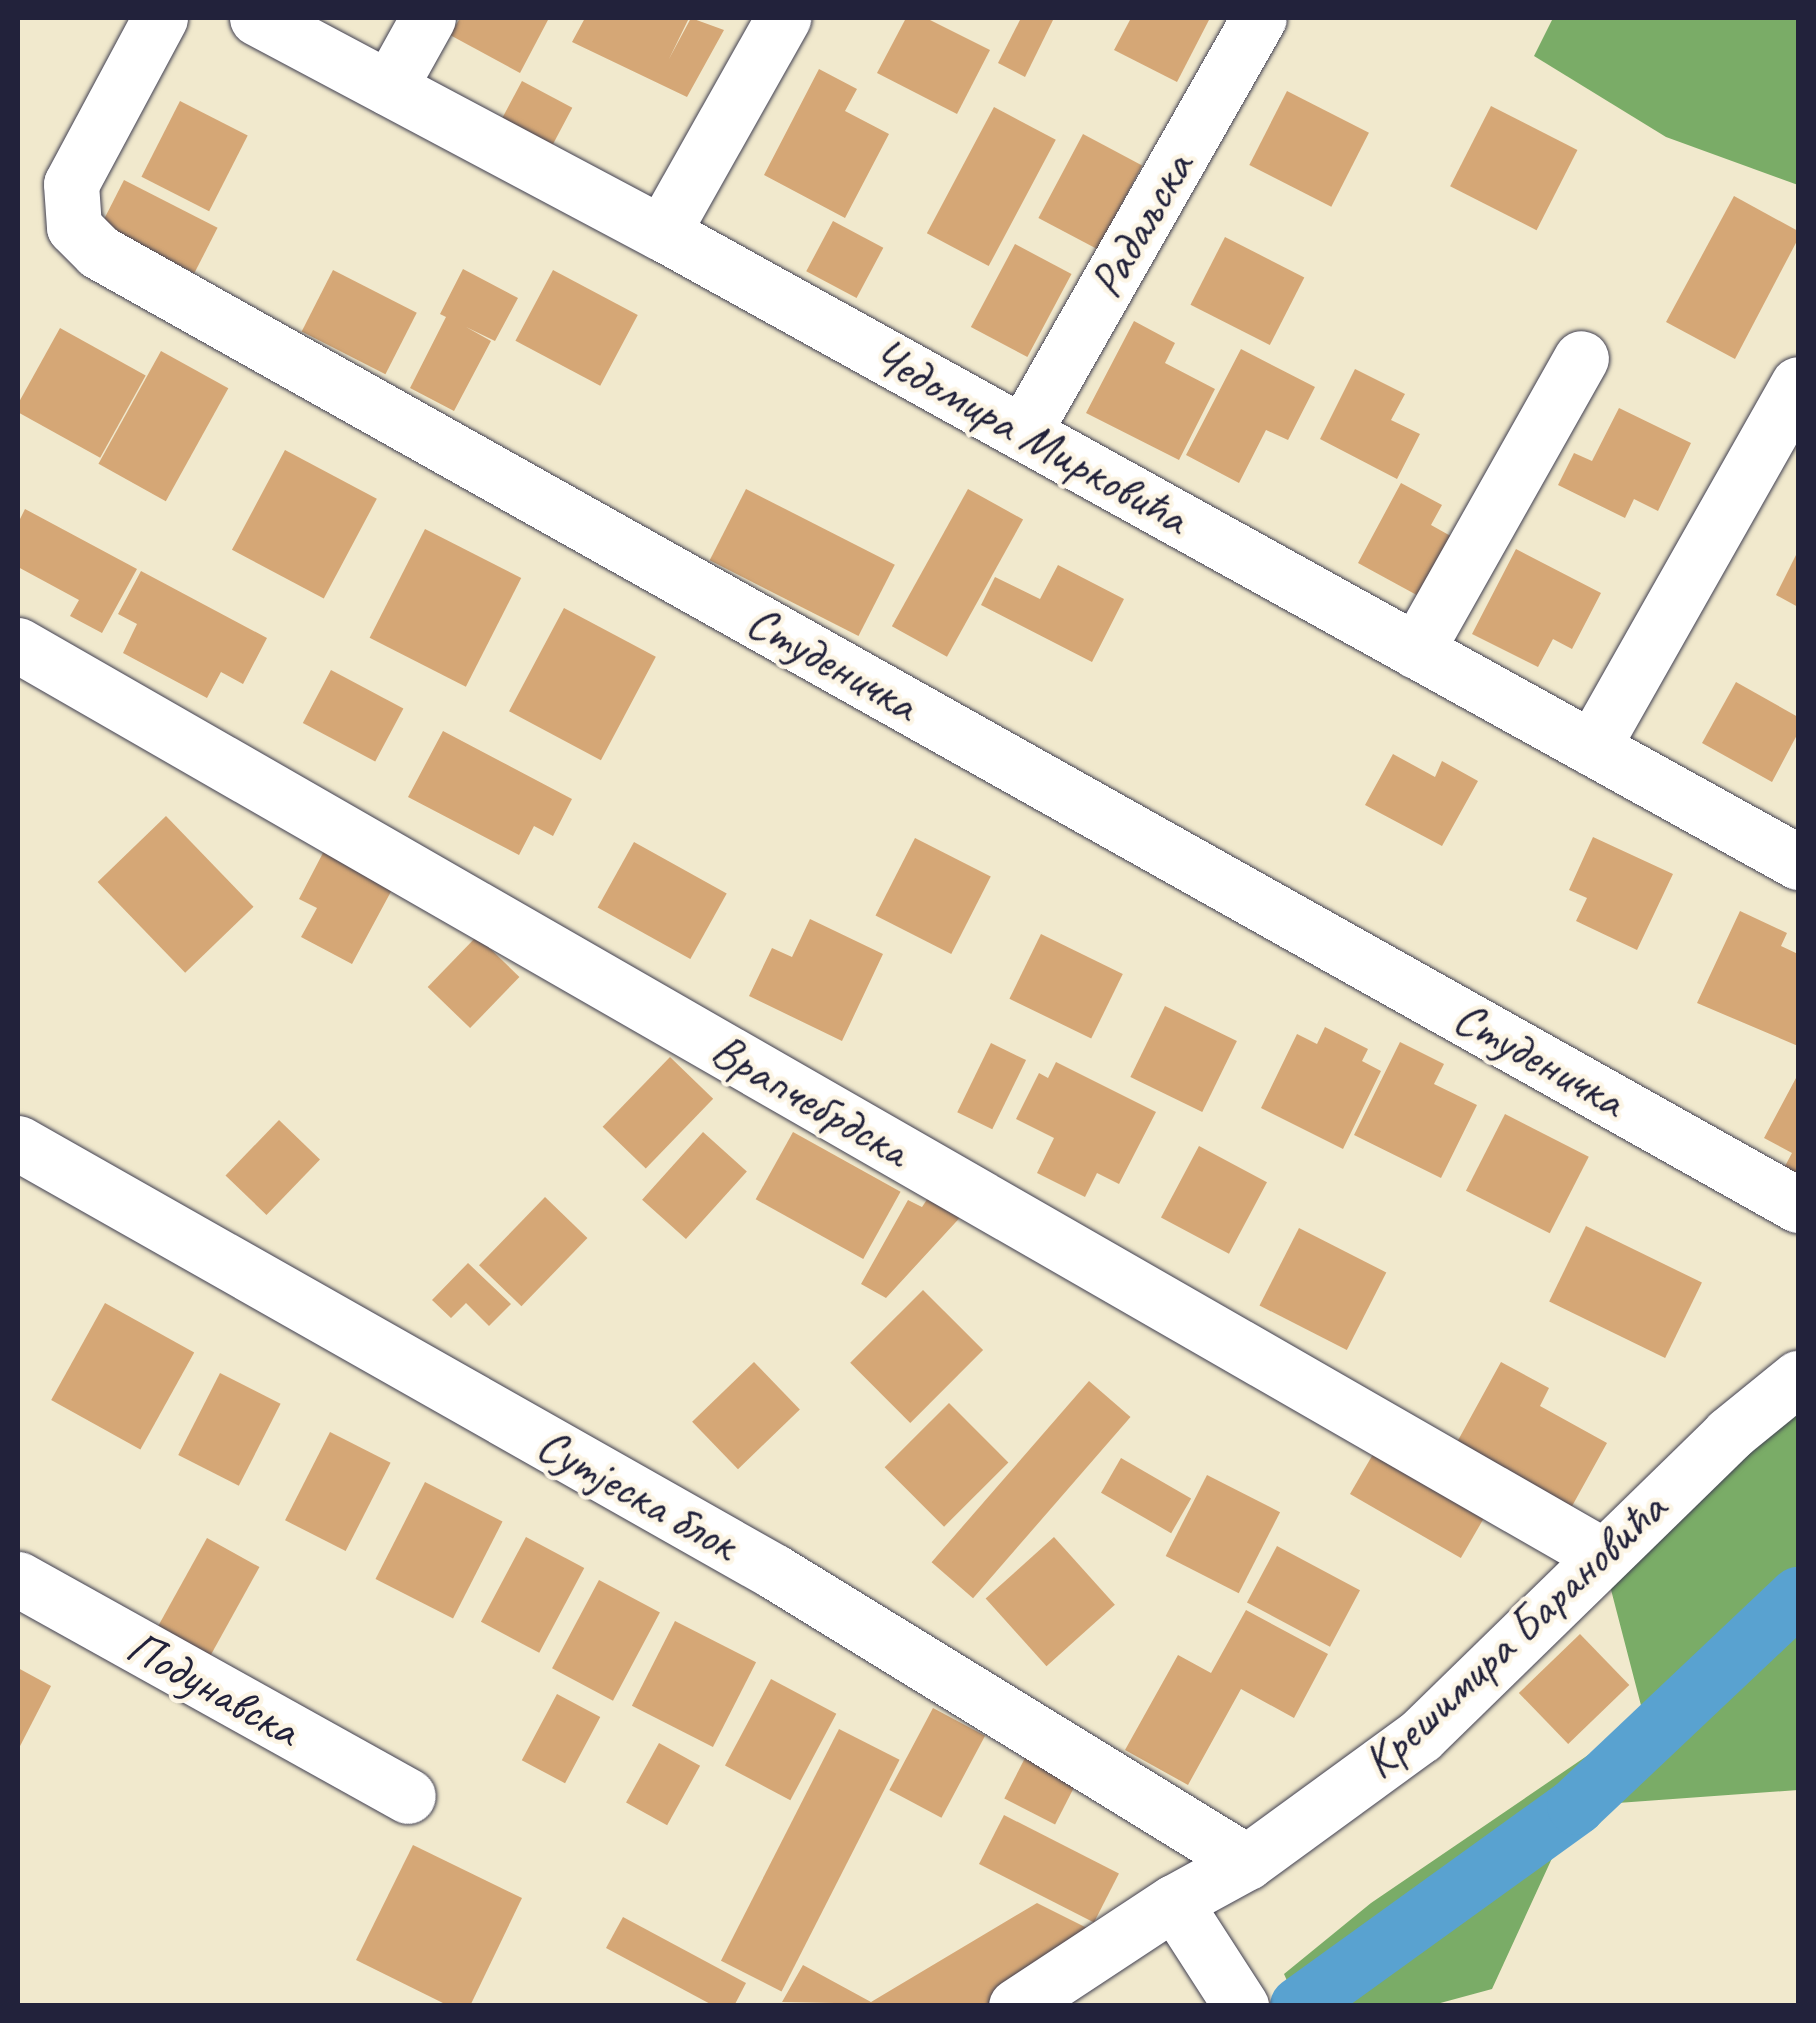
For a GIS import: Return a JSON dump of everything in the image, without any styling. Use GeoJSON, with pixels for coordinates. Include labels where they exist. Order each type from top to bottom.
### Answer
{"type":"FeatureCollection","features":[{"type":"Feature","properties":{"kind":"street","name":"Студеничка"},"geometry":{"type":"LineString","coordinates":[[160,18],[70,184],[74,227],[99,252],[1798,1205]]}},
{"type":"Feature","properties":{"kind":"street","name":"Чедомира Мирковића"},"geometry":{"type":"LineString","coordinates":[[257,18],[662,233],[1798,862]]}},
{"type":"Feature","properties":{"kind":"street"},"geometry":{"type":"LineString","coordinates":[[389,88],[428,18]]}},
{"type":"Feature","properties":{"kind":"street"},"geometry":{"type":"LineString","coordinates":[[662,233],[783,18]]}},
{"type":"Feature","properties":{"kind":"street","name":"Радаљска"},"geometry":{"type":"LineString","coordinates":[[1023,433],[1259,18]]}},
{"type":"Feature","properties":{"kind":"street"},"geometry":{"type":"LineString","coordinates":[[1416,650],[1581,358]]}},
{"type":"Feature","properties":{"kind":"street"},"geometry":{"type":"LineString","coordinates":[[1592,748],[1798,384]]}},
{"type":"Feature","properties":{"kind":"street","name":"Врапчебрдска"},"geometry":{"type":"LineString","coordinates":[[18,645],[1602,1555]]}},
{"type":"Feature","properties":{"kind":"street","name":"Сутјеска блок"},"geometry":{"type":"LineString","coordinates":[[18,1142],[775,1572],[1246,1862]]}},
{"type":"Feature","properties":{"kind":"street","name":"Крешимира Барановића"},"geometry":{"type":"LineString","coordinates":[[1016,2006],[1174,1902],[1246,1862],[1420,1736],[1728,1434],[1798,1378]]}},
{"type":"Feature","properties":{"kind":"street","name":"Подунавска"},"geometry":{"type":"LineString","coordinates":[[18,1580],[408,1796]]}},
{"type":"Feature","properties":{"kind":"street"},"geometry":{"type":"LineString","coordinates":[[1174,1902],[1238,2000]]}},
{"type":"Feature","properties":{"kind":"green space"},"geometry":{"type":"Polygon","coordinates":[[[1553,18],[1798,18],[1798,185],[1666,137],[1534,56],[1553,18]]]}},
{"type":"Feature","properties":{"kind":"green space"},"geometry":{"type":"Polygon","coordinates":[[[1798,1412],[1798,1790],[1576,1806],[1492,1989],[1433,2005],[1298,2005],[1284,1974],[1371,1903],[1644,1717],[1602,1555],[1798,1412]]]}},
{"type":"Feature","properties":{"kind":"building"},"geometry":{"type":"Polygon","coordinates":[[[460,18],[549,18],[520,73],[450,35],[460,18]]]}},
{"type":"Feature","properties":{"kind":"building"},"geometry":{"type":"Polygon","coordinates":[[[585,18],[689,18],[669,59],[691,18],[724,30],[687,97],[572,42],[585,18]]]}},
{"type":"Feature","properties":{"kind":"building"},"geometry":{"type":"Polygon","coordinates":[[[906,18],[926,18],[990,50],[957,114],[877,73],[906,18]]]}},
{"type":"Feature","properties":{"kind":"building"},"geometry":{"type":"Polygon","coordinates":[[[1021,18],[1054,18],[1025,77],[998,63],[1021,18]]]}},
{"type":"Feature","properties":{"kind":"building"},"geometry":{"type":"Polygon","coordinates":[[[1131,18],[1210,18],[1177,82],[1114,50],[1131,18]]]}},
{"type":"Feature","properties":{"kind":"building"},"geometry":{"type":"Polygon","coordinates":[[[819,69],[857,89],[845,111],[889,134],[845,218],[764,175],[819,69]]]}},
{"type":"Feature","properties":{"kind":"building"},"geometry":{"type":"Polygon","coordinates":[[[522,81],[572,108],[549,151],[499,124],[522,81]]]}},
{"type":"Feature","properties":{"kind":"building"},"geometry":{"type":"Polygon","coordinates":[[[1287,91],[1369,133],[1331,207],[1249,165],[1287,91]]]}},
{"type":"Feature","properties":{"kind":"building"},"geometry":{"type":"Polygon","coordinates":[[[180,101],[248,136],[209,211],[141,177],[180,101]]]}},
{"type":"Feature","properties":{"kind":"building"},"geometry":{"type":"Polygon","coordinates":[[[1491,106],[1577,150],[1537,230],[1450,186],[1491,106]]]}},
{"type":"Feature","properties":{"kind":"building"},"geometry":{"type":"Polygon","coordinates":[[[994,107],[1056,140],[989,266],[927,233],[994,107]]]}},
{"type":"Feature","properties":{"kind":"building"},"geometry":{"type":"Polygon","coordinates":[[[1083,134],[1142,165],[1098,249],[1038,218],[1083,134]]]}},
{"type":"Feature","properties":{"kind":"building"},"geometry":{"type":"Polygon","coordinates":[[[124,180],[218,228],[194,273],[101,225],[124,180]]]}},
{"type":"Feature","properties":{"kind":"building"},"geometry":{"type":"Polygon","coordinates":[[[1734,196],[1798,231],[1798,239],[1735,359],[1666,322],[1734,196]]]}},
{"type":"Feature","properties":{"kind":"building"},"geometry":{"type":"Polygon","coordinates":[[[833,221],[883,248],[857,298],[806,271],[833,221]]]}},
{"type":"Feature","properties":{"kind":"building"},"geometry":{"type":"Polygon","coordinates":[[[1225,237],[1304,277],[1270,345],[1190,305],[1225,237]]]}},
{"type":"Feature","properties":{"kind":"building"},"geometry":{"type":"Polygon","coordinates":[[[1015,244],[1072,274],[1027,357],[971,327],[1015,244]]]}},
{"type":"Feature","properties":{"kind":"building"},"geometry":{"type":"Polygon","coordinates":[[[463,269],[518,298],[495,341],[466,327],[491,341],[454,411],[410,388],[446,317],[440,314],[463,269]]]}},
{"type":"Feature","properties":{"kind":"building"},"geometry":{"type":"Polygon","coordinates":[[[333,270],[417,313],[385,374],[302,331],[333,270]]]}},
{"type":"Feature","properties":{"kind":"building"},"geometry":{"type":"Polygon","coordinates":[[[553,270],[638,315],[600,386],[515,341],[553,270]]]}},
{"type":"Feature","properties":{"kind":"building"},"geometry":{"type":"Polygon","coordinates":[[[1134,321],[1175,343],[1165,363],[1215,389],[1179,460],[1086,413],[1134,321]]]}},
{"type":"Feature","properties":{"kind":"building"},"geometry":{"type":"Polygon","coordinates":[[[60,328],[146,376],[100,458],[18,412],[18,404],[60,328]]]}},
{"type":"Feature","properties":{"kind":"building"},"geometry":{"type":"Polygon","coordinates":[[[1241,349],[1315,387],[1288,440],[1266,430],[1239,483],[1186,455],[1241,349]]]}},
{"type":"Feature","properties":{"kind":"building"},"geometry":{"type":"Polygon","coordinates":[[[161,351],[228,388],[166,501],[98,464],[161,351]]]}},
{"type":"Feature","properties":{"kind":"building"},"geometry":{"type":"Polygon","coordinates":[[[1355,369],[1405,394],[1391,420],[1420,434],[1397,479],[1320,439],[1355,369]]]}},
{"type":"Feature","properties":{"kind":"building"},"geometry":{"type":"Polygon","coordinates":[[[1619,408],[1691,443],[1658,511],[1634,499],[1625,518],[1558,485],[1574,453],[1592,461],[1619,408]]]}},
{"type":"Feature","properties":{"kind":"building"},"geometry":{"type":"Polygon","coordinates":[[[285,450],[377,499],[324,599],[232,550],[285,450]]]}},
{"type":"Feature","properties":{"kind":"building"},"geometry":{"type":"Polygon","coordinates":[[[1401,483],[1442,505],[1431,525],[1456,539],[1424,599],[1358,563],[1401,483]]]}},
{"type":"Feature","properties":{"kind":"building"},"geometry":{"type":"Polygon","coordinates":[[[746,489],[895,565],[858,636],[710,560],[746,489]]]}},
{"type":"Feature","properties":{"kind":"building"},"geometry":{"type":"Polygon","coordinates":[[[968,489],[1023,520],[947,657],[892,626],[968,489]]]}},
{"type":"Feature","properties":{"kind":"building"},"geometry":{"type":"Polygon","coordinates":[[[25,509],[137,569],[102,633],[70,616],[79,600],[18,567],[18,523],[25,509]]]}},
{"type":"Feature","properties":{"kind":"building"},"geometry":{"type":"Polygon","coordinates":[[[425,529],[521,578],[466,687],[370,638],[425,529]]]}},
{"type":"Feature","properties":{"kind":"building"},"geometry":{"type":"Polygon","coordinates":[[[1516,549],[1601,593],[1572,649],[1553,639],[1538,667],[1472,634],[1516,549]]]}},
{"type":"Feature","properties":{"kind":"building"},"geometry":{"type":"Polygon","coordinates":[[[1798,551],[1798,607],[1776,595],[1798,551]]]}},
{"type":"Feature","properties":{"kind":"building"},"geometry":{"type":"Polygon","coordinates":[[[1058,565],[1124,599],[1092,662],[981,605],[995,577],[1040,599],[1058,565]]]}},
{"type":"Feature","properties":{"kind":"building"},"geometry":{"type":"Polygon","coordinates":[[[141,571],[267,638],[243,684],[221,672],[207,698],[123,653],[137,624],[118,614],[141,571]]]}},
{"type":"Feature","properties":{"kind":"building"},"geometry":{"type":"Polygon","coordinates":[[[564,608],[656,657],[601,760],[509,711],[564,608]]]}},
{"type":"Feature","properties":{"kind":"building"},"geometry":{"type":"Polygon","coordinates":[[[331,670],[403,708],[375,761],[303,723],[331,670]]]}},
{"type":"Feature","properties":{"kind":"building"},"geometry":{"type":"Polygon","coordinates":[[[1736,682],[1798,717],[1798,733],[1772,782],[1702,743],[1736,682]]]}},
{"type":"Feature","properties":{"kind":"building"},"geometry":{"type":"Polygon","coordinates":[[[443,731],[572,799],[553,836],[534,826],[519,855],[408,797],[443,731]]]}},
{"type":"Feature","properties":{"kind":"building"},"geometry":{"type":"Polygon","coordinates":[[[1393,754],[1435,777],[1442,761],[1478,781],[1442,846],[1365,805],[1393,754]]]}},
{"type":"Feature","properties":{"kind":"building"},"geometry":{"type":"Polygon","coordinates":[[[166,816],[254,907],[185,973],[98,882],[166,816]]]}},
{"type":"Feature","properties":{"kind":"building"},"geometry":{"type":"Polygon","coordinates":[[[1593,837],[1673,874],[1637,950],[1576,921],[1587,898],[1569,890],[1593,837]]]}},
{"type":"Feature","properties":{"kind":"building"},"geometry":{"type":"Polygon","coordinates":[[[915,838],[991,877],[951,954],[876,916],[915,838]]]}},
{"type":"Feature","properties":{"kind":"building"},"geometry":{"type":"Polygon","coordinates":[[[634,842],[727,893],[690,959],[598,908],[634,842]]]}},
{"type":"Feature","properties":{"kind":"building"},"geometry":{"type":"Polygon","coordinates":[[[325,849],[394,886],[352,964],[301,937],[317,908],[299,899],[325,849]]]}},
{"type":"Feature","properties":{"kind":"building"},"geometry":{"type":"Polygon","coordinates":[[[1740,911],[1787,933],[1781,946],[1798,954],[1798,1046],[1697,1003],[1740,911]]]}},
{"type":"Feature","properties":{"kind":"building"},"geometry":{"type":"Polygon","coordinates":[[[810,919],[883,954],[842,1041],[749,996],[772,948],[792,957],[810,919]]]}},
{"type":"Feature","properties":{"kind":"building"},"geometry":{"type":"Polygon","coordinates":[[[1041,934],[1123,974],[1091,1039],[1009,999],[1041,934]]]}},
{"type":"Feature","properties":{"kind":"building"},"geometry":{"type":"Polygon","coordinates":[[[477,936],[519,977],[470,1028],[428,987],[477,936]]]}},
{"type":"Feature","properties":{"kind":"building"},"geometry":{"type":"Polygon","coordinates":[[[1165,1006],[1237,1041],[1202,1112],[1130,1077],[1165,1006]]]}},
{"type":"Feature","properties":{"kind":"building"},"geometry":{"type":"Polygon","coordinates":[[[1325,1027],[1368,1049],[1362,1061],[1381,1071],[1343,1149],[1261,1108],[1297,1034],[1317,1044],[1325,1027]]]}},
{"type":"Feature","properties":{"kind":"building"},"geometry":{"type":"Polygon","coordinates":[[[1400,1042],[1444,1064],[1434,1084],[1477,1105],[1441,1178],[1354,1135],[1400,1042]]]}},
{"type":"Feature","properties":{"kind":"building"},"geometry":{"type":"Polygon","coordinates":[[[991,1043],[1026,1060],[992,1129],[957,1112],[991,1043]]]}},
{"type":"Feature","properties":{"kind":"building"},"geometry":{"type":"Polygon","coordinates":[[[670,1057],[713,1099],[646,1168],[603,1127],[670,1057]]]}},
{"type":"Feature","properties":{"kind":"building"},"geometry":{"type":"Polygon","coordinates":[[[1056,1062],[1156,1112],[1119,1184],[1097,1173],[1085,1197],[1037,1173],[1054,1138],[1016,1119],[1039,1073],[1048,1078],[1056,1062]]]}},
{"type":"Feature","properties":{"kind":"building"},"geometry":{"type":"Polygon","coordinates":[[[1796,1078],[1798,1192],[1777,1181],[1792,1153],[1764,1138],[1796,1078]]]}},
{"type":"Feature","properties":{"kind":"building"},"geometry":{"type":"Polygon","coordinates":[[[1505,1114],[1589,1157],[1550,1233],[1466,1191],[1505,1114]]]}},
{"type":"Feature","properties":{"kind":"building"},"geometry":{"type":"Polygon","coordinates":[[[279,1120],[320,1160],[267,1215],[226,1175],[279,1120]]]}},
{"type":"Feature","properties":{"kind":"building"},"geometry":{"type":"Polygon","coordinates":[[[703,1132],[747,1171],[686,1239],[642,1200],[703,1132]]]}},
{"type":"Feature","properties":{"kind":"building"},"geometry":{"type":"Polygon","coordinates":[[[793,1132],[901,1192],[863,1259],[756,1199],[793,1132]]]}},
{"type":"Feature","properties":{"kind":"building"},"geometry":{"type":"Polygon","coordinates":[[[1199,1146],[1267,1182],[1229,1254],[1161,1218],[1199,1146]]]}},
{"type":"Feature","properties":{"kind":"building"},"geometry":{"type":"Polygon","coordinates":[[[932,1192],[966,1211],[886,1298],[861,1284],[908,1200],[922,1207],[932,1192]]]}},
{"type":"Feature","properties":{"kind":"building"},"geometry":{"type":"Polygon","coordinates":[[[545,1197],[587,1238],[521,1306],[479,1265],[545,1197]]]}},
{"type":"Feature","properties":{"kind":"building"},"geometry":{"type":"Polygon","coordinates":[[[1586,1226],[1702,1283],[1665,1358],[1549,1301],[1586,1226]]]}},
{"type":"Feature","properties":{"kind":"building"},"geometry":{"type":"Polygon","coordinates":[[[1299,1228],[1386,1272],[1347,1350],[1260,1306],[1299,1228]]]}},
{"type":"Feature","properties":{"kind":"building"},"geometry":{"type":"Polygon","coordinates":[[[468,1263],[511,1304],[489,1326],[466,1303],[451,1318],[432,1300],[468,1263]]]}},
{"type":"Feature","properties":{"kind":"building"},"geometry":{"type":"Polygon","coordinates":[[[923,1290],[983,1350],[910,1423],[850,1363],[923,1290]]]}},
{"type":"Feature","properties":{"kind":"building"},"geometry":{"type":"Polygon","coordinates":[[[105,1303],[194,1352],[140,1450],[51,1400],[105,1303]]]}},
{"type":"Feature","properties":{"kind":"building"},"geometry":{"type":"Polygon","coordinates":[[[754,1362],[800,1409],[738,1469],[692,1422],[754,1362]]]}},
{"type":"Feature","properties":{"kind":"building"},"geometry":{"type":"Polygon","coordinates":[[[1501,1362],[1549,1388],[1540,1406],[1607,1443],[1571,1508],[1456,1444],[1501,1362]]]}},
{"type":"Feature","properties":{"kind":"building"},"geometry":{"type":"Polygon","coordinates":[[[220,1373],[281,1404],[239,1486],[178,1455],[220,1373]]]}},
{"type":"Feature","properties":{"kind":"building"},"geometry":{"type":"Polygon","coordinates":[[[1089,1381],[1131,1417],[973,1598],[932,1562],[1089,1381]]]}},
{"type":"Feature","properties":{"kind":"building"},"geometry":{"type":"Polygon","coordinates":[[[949,1403],[1008,1462],[944,1527],[885,1467],[949,1403]]]}},
{"type":"Feature","properties":{"kind":"building"},"geometry":{"type":"Polygon","coordinates":[[[330,1432],[391,1463],[346,1551],[285,1520],[330,1432]]]}},
{"type":"Feature","properties":{"kind":"building"},"geometry":{"type":"Polygon","coordinates":[[[1376,1449],[1487,1513],[1461,1558],[1350,1494],[1376,1449]]]}},
{"type":"Feature","properties":{"kind":"building"},"geometry":{"type":"Polygon","coordinates":[[[1121,1458],[1191,1498],[1171,1533],[1101,1493],[1121,1458]]]}},
{"type":"Feature","properties":{"kind":"building"},"geometry":{"type":"Polygon","coordinates":[[[1207,1475],[1280,1512],[1239,1593],[1166,1556],[1207,1475]]]}},
{"type":"Feature","properties":{"kind":"building"},"geometry":{"type":"Polygon","coordinates":[[[425,1482],[503,1521],[453,1619],[376,1579],[425,1482]]]}},
{"type":"Feature","properties":{"kind":"building"},"geometry":{"type":"Polygon","coordinates":[[[526,1537],[584,1568],[539,1653],[481,1622],[526,1537]]]}},
{"type":"Feature","properties":{"kind":"building"},"geometry":{"type":"Polygon","coordinates":[[[1054,1537],[1115,1605],[1047,1666],[986,1599],[1054,1537]]]}},
{"type":"Feature","properties":{"kind":"building"},"geometry":{"type":"Polygon","coordinates":[[[207,1538],[259,1567],[203,1669],[150,1640],[207,1538]]]}},
{"type":"Feature","properties":{"kind":"building"},"geometry":{"type":"Polygon","coordinates":[[[1277,1546],[1360,1590],[1330,1647],[1247,1603],[1277,1546]]]}},
{"type":"Feature","properties":{"kind":"building"},"geometry":{"type":"Polygon","coordinates":[[[599,1580],[660,1612],[613,1701],[552,1668],[599,1580]]]}},
{"type":"Feature","properties":{"kind":"building"},"geometry":{"type":"Polygon","coordinates":[[[1246,1610],[1328,1654],[1294,1718],[1241,1689],[1188,1785],[1125,1750],[1178,1655],[1211,1673],[1246,1610]]]}},
{"type":"Feature","properties":{"kind":"building"},"geometry":{"type":"Polygon","coordinates":[[[675,1621],[756,1662],[713,1747],[632,1706],[675,1621]]]}},
{"type":"Feature","properties":{"kind":"building"},"geometry":{"type":"Polygon","coordinates":[[[1580,1634],[1629,1685],[1568,1744],[1519,1693],[1580,1634]]]}},
{"type":"Feature","properties":{"kind":"building"},"geometry":{"type":"Polygon","coordinates":[[[18,1668],[51,1686],[18,1750],[18,1668]]]}},
{"type":"Feature","properties":{"kind":"building"},"geometry":{"type":"Polygon","coordinates":[[[771,1679],[836,1714],[790,1800],[725,1766],[771,1679]]]}},
{"type":"Feature","properties":{"kind":"building"},"geometry":{"type":"Polygon","coordinates":[[[557,1694],[600,1717],[565,1783],[522,1760],[557,1694]]]}},
{"type":"Feature","properties":{"kind":"building"},"geometry":{"type":"Polygon","coordinates":[[[933,1708],[985,1736],[941,1818],[889,1790],[933,1708]]]}},
{"type":"Feature","properties":{"kind":"building"},"geometry":{"type":"Polygon","coordinates":[[[839,1729],[900,1760],[782,1992],[721,1961],[839,1729]]]}},
{"type":"Feature","properties":{"kind":"building"},"geometry":{"type":"Polygon","coordinates":[[[659,1743],[700,1766],[667,1825],[626,1802],[659,1743]]]}},
{"type":"Feature","properties":{"kind":"building"},"geometry":{"type":"Polygon","coordinates":[[[1027,1754],[1078,1780],[1055,1824],[1004,1799],[1027,1754]]]}},
{"type":"Feature","properties":{"kind":"building"},"geometry":{"type":"Polygon","coordinates":[[[1004,1815],[1119,1874],[1094,1923],[979,1864],[1004,1815]]]}},
{"type":"Feature","properties":{"kind":"building"},"geometry":{"type":"Polygon","coordinates":[[[413,1845],[522,1898],[470,2006],[449,2006],[356,1960],[413,1845]]]}},
{"type":"Feature","properties":{"kind":"building"},"geometry":{"type":"Polygon","coordinates":[[[1037,1903],[1095,1932],[994,2006],[782,2002],[803,1965],[871,2002],[1037,1903]]]}},
{"type":"Feature","properties":{"kind":"building"},"geometry":{"type":"Polygon","coordinates":[[[623,1917],[746,1983],[734,2006],[714,2006],[606,1948],[623,1917]]]}},
{"type":"Feature","properties":{"kind":"waterway"},"geometry":{"type":"LineString","coordinates":[[1299,2006],[1576,1806],[1798,1596]]}}]}
